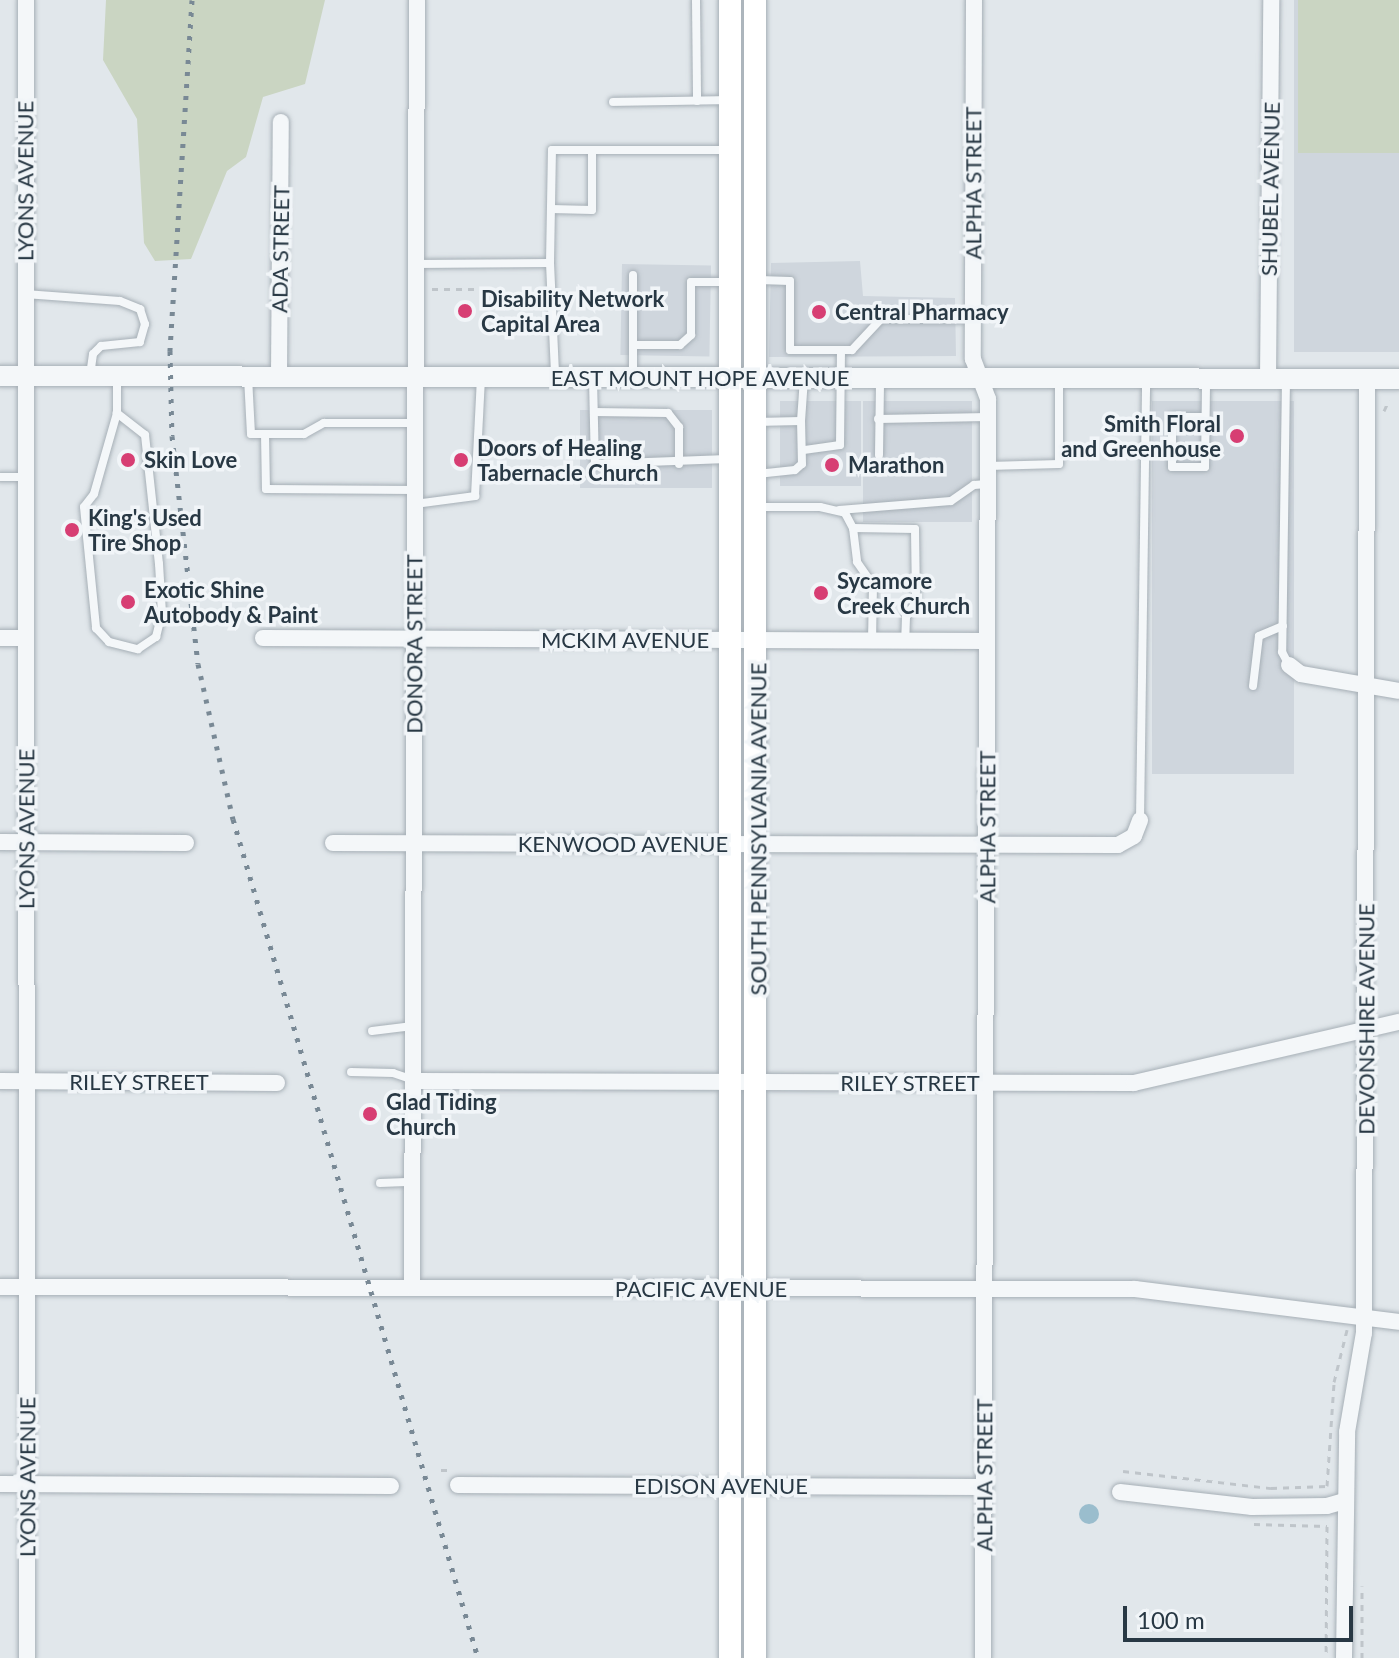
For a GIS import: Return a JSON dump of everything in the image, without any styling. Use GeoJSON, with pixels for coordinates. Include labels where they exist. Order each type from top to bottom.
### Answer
{"type":"FeatureCollection","features":[{"type":"Feature","properties":{"kind":"main road","name":"SOUTH PENNSYLVANIA AVENUE"},"geometry":{"type":"LineString","coordinates":[[730,0],[728,378],[734,641],[730,1658]]}},
{"type":"Feature","properties":{"kind":"main road","name":"SOUTH PENNSYLVANIA AVENUE"},"geometry":{"type":"LineString","coordinates":[[755,0],[753,280],[758,641],[755,1658]]}},
{"type":"Feature","properties":{"kind":"street","name":"LYONS AVENUE"},"geometry":{"type":"LineString","coordinates":[[26,0],[27,1658]]}},
{"type":"Feature","properties":{"kind":"street","name":"DONORA STREET"},"geometry":{"type":"LineString","coordinates":[[412,1287],[417,0]]}},
{"type":"Feature","properties":{"kind":"street","name":"ALPHA STREET"},"geometry":{"type":"LineString","coordinates":[[974,0],[973,359],[981,379],[988,417],[983,1658]]}},
{"type":"Feature","properties":{"kind":"street","name":"SHUBEL AVENUE"},"geometry":{"type":"LineString","coordinates":[[1271,0],[1277,379]]}},
{"type":"Feature","properties":{"kind":"street","name":"ADA STREET"},"geometry":{"type":"LineString","coordinates":[[279,377],[281,122]]}},
{"type":"Feature","properties":{"kind":"street","name":"EAST MOUNT HOPE AVENUE"},"geometry":{"type":"LineString","coordinates":[[0,376],[1399,379]]}},
{"type":"Feature","properties":{"kind":"street","name":"DEVONSHIRE AVENUE"},"geometry":{"type":"LineString","coordinates":[[1344,1658],[1349,1403],[1364,1318],[1367,378]]}},
{"type":"Feature","properties":{"kind":"street"},"geometry":{"type":"LineString","coordinates":[[0,638],[25,638]]}},
{"type":"Feature","properties":{"kind":"street","name":"MCKIM AVENUE"},"geometry":{"type":"LineString","coordinates":[[263,638],[987,641]]}},
{"type":"Feature","properties":{"kind":"street"},"geometry":{"type":"LineString","coordinates":[[1289,665],[1301,674],[1399,691]]}},
{"type":"Feature","properties":{"kind":"street","name":"KENWOOD AVENUE"},"geometry":{"type":"LineString","coordinates":[[333,843],[1118,845],[1134,836],[1140,820]]}},
{"type":"Feature","properties":{"kind":"street"},"geometry":{"type":"LineString","coordinates":[[0,842],[186,843]]}},
{"type":"Feature","properties":{"kind":"street","name":"RILEY STREET"},"geometry":{"type":"LineString","coordinates":[[414,1081],[1159,1081],[1399,1022]]}},
{"type":"Feature","properties":{"kind":"street","name":"RILEY STREET"},"geometry":{"type":"LineString","coordinates":[[0,1081],[277,1083]]}},
{"type":"Feature","properties":{"kind":"street","name":"PACIFIC AVENUE"},"geometry":{"type":"LineString","coordinates":[[0,1287],[1165,1291],[1399,1322]]}},
{"type":"Feature","properties":{"kind":"street"},"geometry":{"type":"LineString","coordinates":[[0,1484],[391,1486]]}},
{"type":"Feature","properties":{"kind":"street","name":"EDISON AVENUE"},"geometry":{"type":"LineString","coordinates":[[458,1485],[983,1487]]}},
{"type":"Feature","properties":{"kind":"street"},"geometry":{"type":"LineString","coordinates":[[1120,1492],[1252,1507],[1327,1506],[1345,1501]]}},
{"type":"Feature","properties":{"kind":"lane"},"geometry":{"type":"LineString","coordinates":[[696,0],[697,101]]}},
{"type":"Feature","properties":{"kind":"lane"},"geometry":{"type":"LineString","coordinates":[[613,102],[729,100]]}},
{"type":"Feature","properties":{"kind":"lane"},"geometry":{"type":"LineString","coordinates":[[555,378],[550,263],[552,150],[729,150]]}},
{"type":"Feature","properties":{"kind":"lane"},"geometry":{"type":"LineString","coordinates":[[551,209],[592,210],[592,151]]}},
{"type":"Feature","properties":{"kind":"lane"},"geometry":{"type":"LineString","coordinates":[[416,264],[550,263]]}},
{"type":"Feature","properties":{"kind":"lane"},"geometry":{"type":"LineString","coordinates":[[633,275],[633,378]]}},
{"type":"Feature","properties":{"kind":"lane"},"geometry":{"type":"LineString","coordinates":[[753,280],[790,281],[790,350],[852,350],[881,319],[973,319]]}},
{"type":"Feature","properties":{"kind":"lane"},"geometry":{"type":"LineString","coordinates":[[633,345],[680,345],[691,335],[691,282],[729,282]]}},
{"type":"Feature","properties":{"kind":"lane"},"geometry":{"type":"LineString","coordinates":[[24,293],[120,301],[140,309],[145,324],[140,342],[101,346],[93,354],[90,376]]}},
{"type":"Feature","properties":{"kind":"lane"},"geometry":{"type":"LineString","coordinates":[[803,450],[840,445],[841,350]]}},
{"type":"Feature","properties":{"kind":"lane"},"geometry":{"type":"LineString","coordinates":[[117,376],[117,413],[94,494],[84,507],[96,628],[109,642],[138,649],[156,637],[162,613],[159,564],[145,435],[117,413]]}},
{"type":"Feature","properties":{"kind":"lane"},"geometry":{"type":"LineString","coordinates":[[247,376],[251,434],[304,434],[324,423],[414,423]]}},
{"type":"Feature","properties":{"kind":"lane"},"geometry":{"type":"LineString","coordinates":[[265,434],[266,489],[414,497],[475,496],[482,377]]}},
{"type":"Feature","properties":{"kind":"lane"},"geometry":{"type":"LineString","coordinates":[[593,378],[595,464],[679,464],[730,458]]}},
{"type":"Feature","properties":{"kind":"lane"},"geometry":{"type":"LineString","coordinates":[[756,474],[795,470],[802,464],[804,378]]}},
{"type":"Feature","properties":{"kind":"lane"},"geometry":{"type":"LineString","coordinates":[[1140,820],[1146,378]]}},
{"type":"Feature","properties":{"kind":"lane"},"geometry":{"type":"LineString","coordinates":[[1205,417],[1172,417],[1172,467],[1205,467],[1206,378]]}},
{"type":"Feature","properties":{"kind":"lane"},"geometry":{"type":"LineString","coordinates":[[879,455],[880,379]]}},
{"type":"Feature","properties":{"kind":"lane"},"geometry":{"type":"LineString","coordinates":[[988,466],[1059,464],[1059,379]]}},
{"type":"Feature","properties":{"kind":"lane"},"geometry":{"type":"LineString","coordinates":[[1277,379],[1282,652],[1289,665]]}},
{"type":"Feature","properties":{"kind":"lane"},"geometry":{"type":"LineString","coordinates":[[594,412],[668,413],[679,427],[679,464]]}},
{"type":"Feature","properties":{"kind":"lane"},"geometry":{"type":"LineString","coordinates":[[878,419],[988,417]]}},
{"type":"Feature","properties":{"kind":"lane"},"geometry":{"type":"LineString","coordinates":[[754,422],[801,421]]}},
{"type":"Feature","properties":{"kind":"lane"},"geometry":{"type":"LineString","coordinates":[[0,477],[24,477]]}},
{"type":"Feature","properties":{"kind":"lane"},"geometry":{"type":"LineString","coordinates":[[757,507],[839,510],[951,501],[974,485],[987,484]]}},
{"type":"Feature","properties":{"kind":"lane"},"geometry":{"type":"LineString","coordinates":[[839,510],[853,528],[857,562],[873,585],[872,640]]}},
{"type":"Feature","properties":{"kind":"lane"},"geometry":{"type":"LineString","coordinates":[[853,528],[915,529],[916,602],[906,617],[905,640]]}},
{"type":"Feature","properties":{"kind":"lane"},"geometry":{"type":"LineString","coordinates":[[1253,686],[1259,636],[1283,626]]}},
{"type":"Feature","properties":{"kind":"lane"},"geometry":{"type":"LineString","coordinates":[[372,1031],[414,1026]]}},
{"type":"Feature","properties":{"kind":"lane"},"geometry":{"type":"LineString","coordinates":[[351,1072],[393,1073],[414,1081]]}},
{"type":"Feature","properties":{"kind":"lane"},"geometry":{"type":"LineString","coordinates":[[380,1183],[413,1182]]}},
{"type":"Feature","properties":{"kind":"path"},"geometry":{"type":"LineString","coordinates":[[416,289],[483,289]]}},
{"type":"Feature","properties":{"kind":"path"},"geometry":{"type":"LineString","coordinates":[[1123,1471],[1271,1488],[1327,1486],[1334,1382],[1347,1330]]}},
{"type":"Feature","properties":{"kind":"path"},"geometry":{"type":"LineString","coordinates":[[1245,1523],[1327,1526],[1326,1658]]}},
{"type":"Feature","properties":{"kind":"path"},"geometry":{"type":"LineString","coordinates":[[1362,1583],[1362,1658]]}},
{"type":"Feature","properties":{"kind":"shaded area"},"geometry":{"type":"Polygon","coordinates":[[[1294,0],[1399,0],[1399,352],[1294,352],[1294,0]]]}},
{"type":"Feature","properties":{"kind":"shaded area"},"geometry":{"type":"Polygon","coordinates":[[[860,261],[863,296],[955,298],[956,356],[769,357],[771,263],[860,261]]]}},
{"type":"Feature","properties":{"kind":"shaded area"},"geometry":{"type":"Polygon","coordinates":[[[622,264],[711,266],[709,357],[620,355],[622,264]]]}},
{"type":"Feature","properties":{"kind":"shaded area"},"geometry":{"type":"Polygon","coordinates":[[[780,401],[861,401],[861,486],[780,486],[780,401]]]}},
{"type":"Feature","properties":{"kind":"shaded area"},"geometry":{"type":"Polygon","coordinates":[[[863,401],[972,401],[972,522],[863,522],[863,401]]]}},
{"type":"Feature","properties":{"kind":"shaded area"},"geometry":{"type":"Polygon","coordinates":[[[1152,401],[1294,401],[1294,774],[1152,774],[1152,401]]]}},
{"type":"Feature","properties":{"kind":"shaded area"},"geometry":{"type":"Polygon","coordinates":[[[580,410],[712,410],[712,488],[580,488],[580,410]]]}},
{"type":"Feature","properties":{"kind":"green space"},"geometry":{"type":"Polygon","coordinates":[[[106,0],[325,0],[305,84],[263,97],[246,157],[227,171],[191,259],[155,261],[144,243],[137,119],[103,60],[106,0]]]}},
{"type":"Feature","properties":{"kind":"green space"},"geometry":{"type":"Polygon","coordinates":[[[1298,0],[1399,0],[1399,153],[1298,153],[1298,0]]]}},
{"type":"Feature","properties":{"kind":"water"},"geometry":{"type":"Polygon","coordinates":[[[1089,1504],[1096,1507],[1099,1514],[1096,1521],[1089,1524],[1082,1521],[1079,1514],[1082,1507],[1089,1504]]]}},
{"type":"Feature","properties":{"kind":"railway"},"geometry":{"type":"LineString","coordinates":[[192,0],[170,351],[172,436],[198,664],[233,819],[478,1658]]}},
{"type":"Feature","properties":{"kind":"place","name":"Disability Network Capital Area"},"geometry":{"type":"Point","coordinates":[465,311]}},
{"type":"Feature","properties":{"kind":"place","name":"Central Pharmacy"},"geometry":{"type":"Point","coordinates":[819,312]}},
{"type":"Feature","properties":{"kind":"place","name":"Smith Floral and Greenhouse"},"geometry":{"type":"Point","coordinates":[1237,436]}},
{"type":"Feature","properties":{"kind":"place","name":"Skin Love"},"geometry":{"type":"Point","coordinates":[128,460]}},
{"type":"Feature","properties":{"kind":"place","name":"Doors of Healing Tabernacle Church"},"geometry":{"type":"Point","coordinates":[461,460]}},
{"type":"Feature","properties":{"kind":"place","name":"Marathon"},"geometry":{"type":"Point","coordinates":[832,465]}},
{"type":"Feature","properties":{"kind":"place","name":"King's Used Tire Shop"},"geometry":{"type":"Point","coordinates":[72,530]}},
{"type":"Feature","properties":{"kind":"place","name":"Sycamore Creek Church"},"geometry":{"type":"Point","coordinates":[821,593]}},
{"type":"Feature","properties":{"kind":"place","name":"Exotic Shine Autobody & Paint"},"geometry":{"type":"Point","coordinates":[128,602]}},
{"type":"Feature","properties":{"kind":"place","name":"Glad Tiding Church"},"geometry":{"type":"Point","coordinates":[370,1114]}}]}
